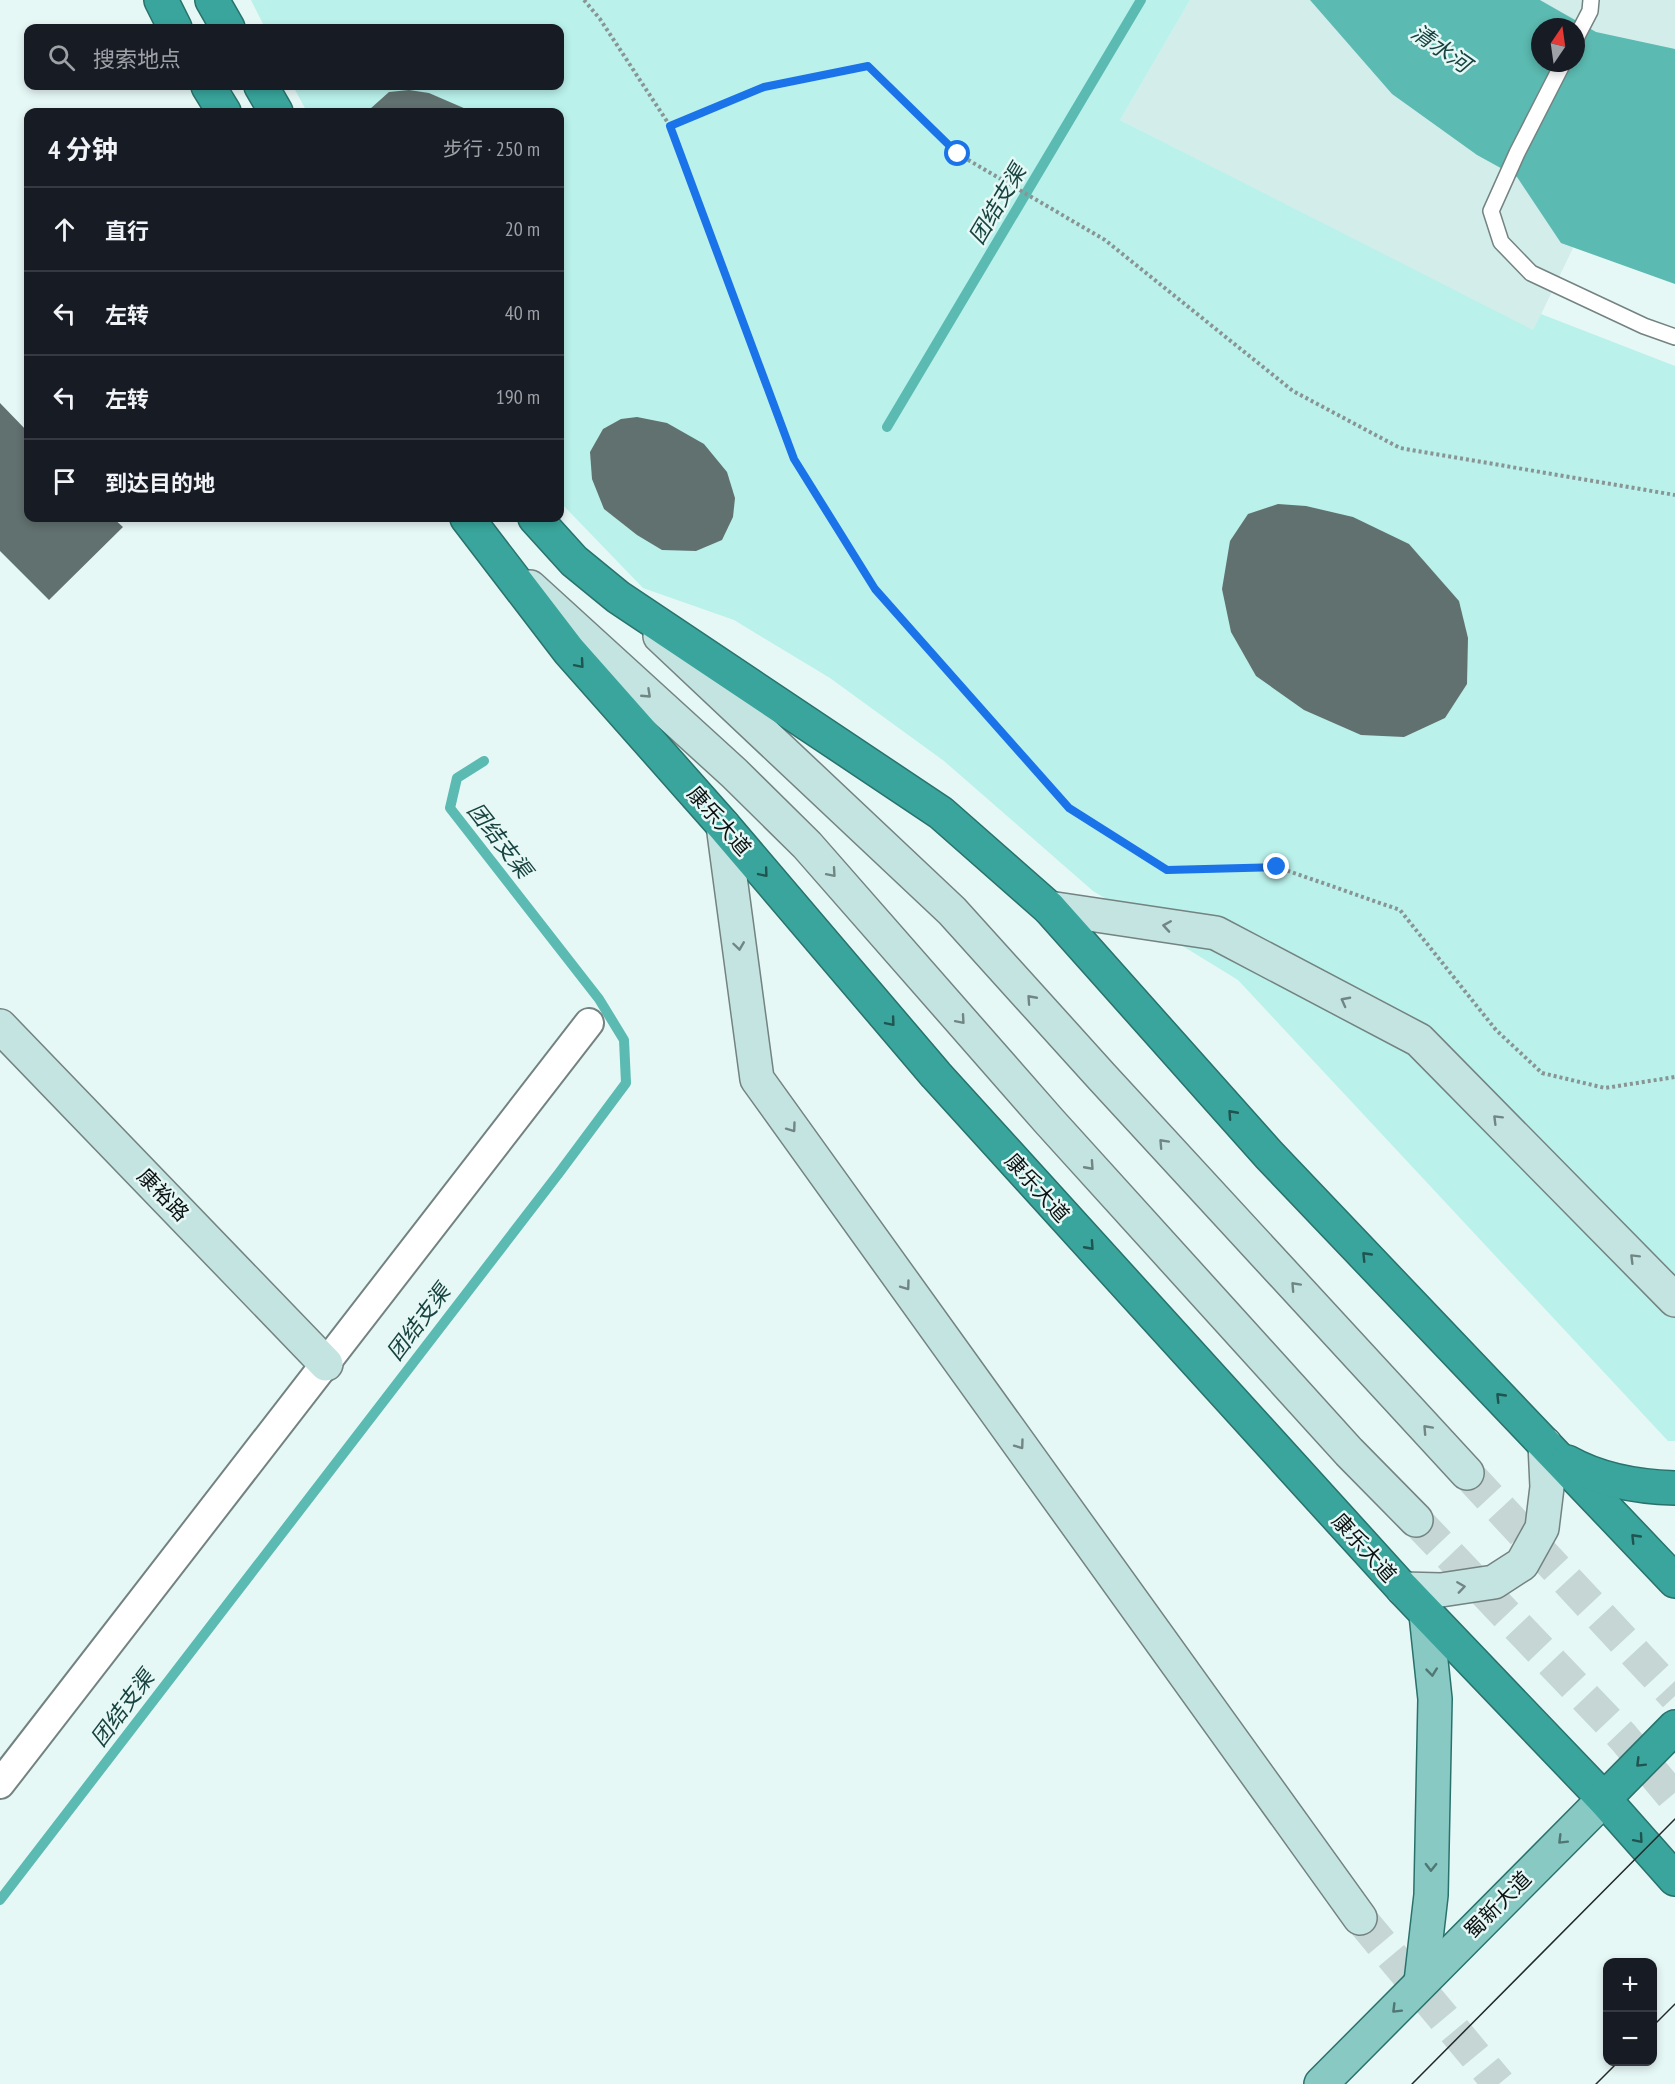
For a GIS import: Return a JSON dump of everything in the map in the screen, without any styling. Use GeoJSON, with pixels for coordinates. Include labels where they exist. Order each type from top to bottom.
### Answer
{"type":"FeatureCollection","features":[{"type":"Feature","properties":{"kind":"highway"},"geometry":{"type":"LineString","coordinates":[[161,0],[173,24]]}},
{"type":"Feature","properties":{"kind":"highway"},"geometry":{"type":"LineString","coordinates":[[212,0],[226,24]]}},
{"type":"Feature","properties":{"kind":"highway"},"geometry":{"type":"LineString","coordinates":[[210,90],[222,108]]}},
{"type":"Feature","properties":{"kind":"highway"},"geometry":{"type":"LineString","coordinates":[[263,90],[274,108]]}},
{"type":"Feature","properties":{"kind":"highway","name":"康乐大道"},"geometry":{"type":"LineString","coordinates":[[470,522],[569,651],[723,825],[936,1075],[1403,1589],[1604,1799],[1675,1879]]}},
{"type":"Feature","properties":{"kind":"highway"},"geometry":{"type":"LineString","coordinates":[[539,522],[574,561],[618,597],[940,813],[1048,908],[1269,1155],[1675,1581]]}},
{"type":"Feature","properties":{"kind":"highway"},"geometry":{"type":"LineString","coordinates":[[1550,1450],[1587,1474],[1651,1487],[1675,1488]]}},
{"type":"Feature","properties":{"kind":"highway","name":"蜀新大道"},"geometry":{"type":"LineString","coordinates":[[1604,1799],[1675,1727]]}},
{"type":"Feature","properties":{"kind":"main road","name":"康乐大道"},"geometry":{"type":"LineString","coordinates":[[496,555],[734,773],[807,845],[1049,1121],[1349,1452],[1416,1520]]}},
{"type":"Feature","properties":{"kind":"main road"},"geometry":{"type":"LineString","coordinates":[[618,597],[952,911],[1467,1473]]}},
{"type":"Feature","properties":{"kind":"main road"},"geometry":{"type":"LineString","coordinates":[[723,825],[757,1079],[1360,1918]]}},
{"type":"Feature","properties":{"kind":"main road"},"geometry":{"type":"LineString","coordinates":[[1048,908],[1216,933],[1419,1040],[1675,1300]]}},
{"type":"Feature","properties":{"kind":"main road","name":"康裕路"},"geometry":{"type":"LineString","coordinates":[[0,1026],[326,1364]]}},
{"type":"Feature","properties":{"kind":"main road"},"geometry":{"type":"LineString","coordinates":[[1403,1589],[1441,1590],[1494,1582],[1522,1564],[1542,1528],[1550,1450]]}},
{"type":"Feature","properties":{"kind":"main road"},"geometry":{"type":"LineString","coordinates":[[1421,1982],[1431,1895],[1434,1711],[1426,1614]]}},
{"type":"Feature","properties":{"kind":"main road","name":"蜀新大道"},"geometry":{"type":"LineString","coordinates":[[1321,2084],[1604,1799]]}},
{"type":"Feature","properties":{"kind":"street"},"geometry":{"type":"LineString","coordinates":[[0,1784],[589,1023]]}},
{"type":"Feature","properties":{"kind":"lane"},"geometry":{"type":"LineString","coordinates":[[1585,21],[1590,11],[1591,0]]}},
{"type":"Feature","properties":{"kind":"lane"},"geometry":{"type":"LineString","coordinates":[[1558,72],[1517,153],[1491,211],[1501,242],[1531,273],[1644,326],[1675,337]]}},
{"type":"Feature","properties":{"kind":"path"},"geometry":{"type":"LineString","coordinates":[[584,0],[600,20],[670,126],[794,459],[875,589],[1069,808],[1167,870],[1277,867],[1400,909],[1496,1030],[1542,1073],[1605,1088],[1675,1077]]}},
{"type":"Feature","properties":{"kind":"path"},"geometry":{"type":"LineString","coordinates":[[670,126],[764,87],[868,66],[958,154],[1104,240],[1293,391],[1400,448],[1675,495]]}},
{"type":"Feature","properties":{"kind":"shaded area"},"geometry":{"type":"Polygon","coordinates":[[[251,0],[1190,0],[1120,120],[1533,330],[1541,314],[1675,366],[1675,1441],[1668,1441],[1238,980],[1093,891],[944,761],[830,678],[734,620],[643,588],[564,506],[564,108],[305,108],[295,90],[564,90],[564,24],[263,24],[251,0]]]}},
{"type":"Feature","properties":{"kind":"shaded area"},"geometry":{"type":"Polygon","coordinates":[[[1190,0],[1310,0],[1392,94],[1477,155],[1517,177],[1573,248],[1533,331],[1120,120],[1190,0]]]}},
{"type":"Feature","properties":{"kind":"shaded area"},"geometry":{"type":"Polygon","coordinates":[[[1540,0],[1675,0],[1675,61],[1603,37],[1585,26],[1585,18],[1571,18],[1540,0]]]}},
{"type":"Feature","properties":{"kind":"water","name":"清水河"},"geometry":{"type":"Polygon","coordinates":[[[1310,0],[1540,0],[1572,18],[1531,18],[1531,72],[1585,72],[1585,26],[1596,32],[1675,49],[1675,284],[1561,243],[1517,177],[1477,155],[1392,94],[1310,0]]]}},
{"type":"Feature","properties":{"kind":"building"},"geometry":{"type":"Polygon","coordinates":[[[409,90],[429,93],[464,108],[371,108],[389,92],[409,90]]]}},
{"type":"Feature","properties":{"kind":"building"},"geometry":{"type":"Polygon","coordinates":[[[0,403],[24,428],[24,522],[117,522],[123,527],[49,600],[0,551],[0,403]]]}},
{"type":"Feature","properties":{"kind":"building"},"geometry":{"type":"Polygon","coordinates":[[[637,417],[667,423],[704,444],[727,472],[735,498],[733,517],[722,540],[696,551],[662,550],[637,535],[604,509],[592,479],[590,452],[603,429],[621,419],[637,417]]]}},
{"type":"Feature","properties":{"kind":"building"},"geometry":{"type":"Polygon","coordinates":[[[1278,504],[1306,506],[1353,517],[1409,544],[1459,601],[1468,638],[1467,684],[1445,718],[1404,737],[1361,735],[1304,710],[1256,676],[1231,632],[1222,589],[1230,541],[1248,514],[1278,504]]]}},
{"type":"Feature","properties":{"kind":"waterway","name":"团结支渠"},"geometry":{"type":"LineString","coordinates":[[887,427],[1141,0]]}},
{"type":"Feature","properties":{"kind":"waterway","name":"团结支渠"},"geometry":{"type":"LineString","coordinates":[[0,1900],[626,1083],[624,1040],[599,999],[450,808],[457,778],[484,761]]}},
{"type":"Feature","properties":{"kind":"tunnel"},"geometry":{"type":"LineString","coordinates":[[1467,1473],[1675,1696]]}},
{"type":"Feature","properties":{"kind":"tunnel"},"geometry":{"type":"LineString","coordinates":[[1416,1520],[1623,1737],[1675,1799]]}},
{"type":"Feature","properties":{"kind":"tunnel"},"geometry":{"type":"LineString","coordinates":[[1360,1918],[1499,2084]]}},
{"type":"Feature","properties":{"kind":"tram line"},"geometry":{"type":"LineString","coordinates":[[1412,2084],[1675,1819]]}},
{"type":"Feature","properties":{"kind":"tram line"},"geometry":{"type":"LineString","coordinates":[[1657,2022],[1675,2004]]}},
{"type":"Feature","properties":{"kind":"tram line"},"geometry":{"type":"LineString","coordinates":[[1596,2084],[1614,2066]]}},
{"type":"Feature","properties":{"kind":"route"},"geometry":{"type":"LineString","coordinates":[[958,154],[868,66],[764,87],[670,126],[794,459],[875,589],[1069,808],[1167,870],[1277,867]]}}]}
